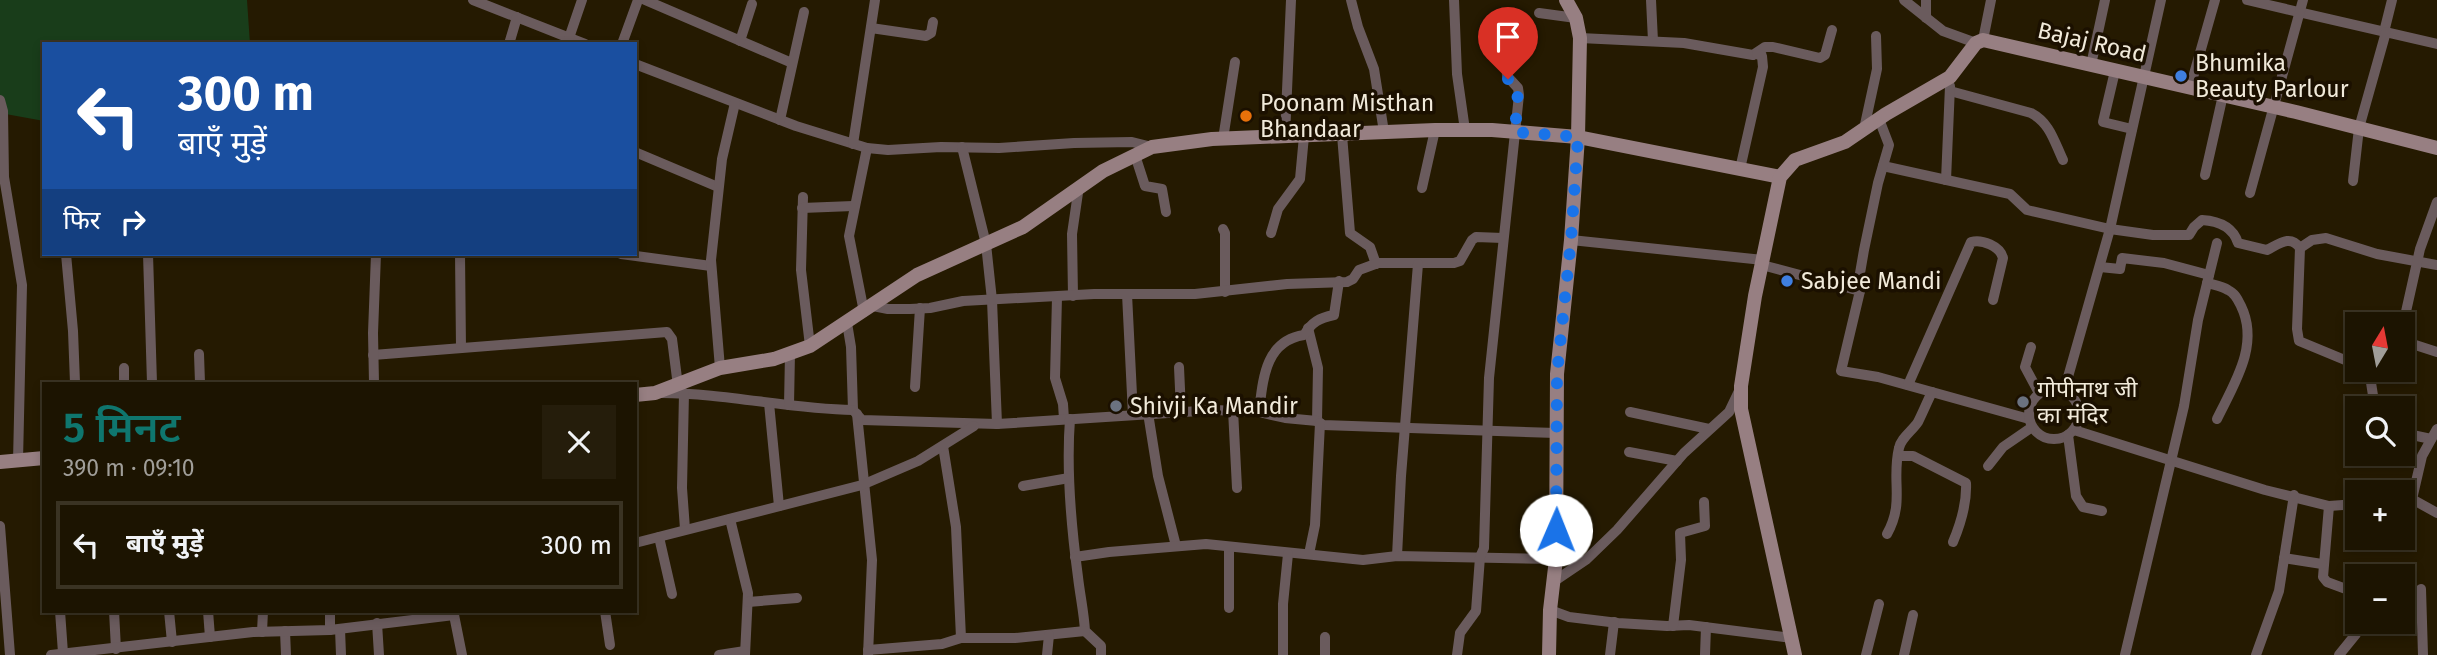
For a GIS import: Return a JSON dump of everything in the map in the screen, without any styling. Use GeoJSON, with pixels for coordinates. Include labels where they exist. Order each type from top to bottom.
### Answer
{"type":"FeatureCollection","features":[{"type":"Feature","properties":{"kind":"street"},"geometry":{"type":"LineString","coordinates":[[473,0],[579,42]]}},
{"type":"Feature","properties":{"kind":"street"},"geometry":{"type":"LineString","coordinates":[[569,38],[582,0]]}},
{"type":"Feature","properties":{"kind":"street"},"geometry":{"type":"LineString","coordinates":[[623,42],[638,0]]}},
{"type":"Feature","properties":{"kind":"street"},"geometry":{"type":"LineString","coordinates":[[645,0],[792,63]]}},
{"type":"Feature","properties":{"kind":"street"},"geometry":{"type":"LineString","coordinates":[[853,144],[875,0]]}},
{"type":"Feature","properties":{"kind":"street"},"geometry":{"type":"LineString","coordinates":[[1285,136],[1291,0]]}},
{"type":"Feature","properties":{"kind":"street"},"geometry":{"type":"LineString","coordinates":[[1351,0],[1374,69],[1384,132]]}},
{"type":"Feature","properties":{"kind":"street"},"geometry":{"type":"LineString","coordinates":[[1454,0],[1457,74],[1465,130]]}},
{"type":"Feature","properties":{"kind":"street"},"geometry":{"type":"LineString","coordinates":[[1651,0],[1653,41]]}},
{"type":"Feature","properties":{"kind":"street"},"geometry":{"type":"LineString","coordinates":[[1904,0],[1951,34],[1980,42]]}},
{"type":"Feature","properties":{"kind":"street"},"geometry":{"type":"LineString","coordinates":[[1926,0],[1926,18]]}},
{"type":"Feature","properties":{"kind":"street"},"geometry":{"type":"LineString","coordinates":[[1795,655],[1741,409],[1741,386],[1762,262],[1780,177],[1795,160],[1845,142],[1879,119],[1950,84],[1980,42],[1991,0]]}},
{"type":"Feature","properties":{"kind":"street"},"geometry":{"type":"LineString","coordinates":[[2091,65],[2105,0]]}},
{"type":"Feature","properties":{"kind":"street"},"geometry":{"type":"LineString","coordinates":[[2064,391],[2110,229],[2161,0]]}},
{"type":"Feature","properties":{"kind":"street"},"geometry":{"type":"LineString","coordinates":[[2190,88],[2215,0]]}},
{"type":"Feature","properties":{"kind":"street"},"geometry":{"type":"LineString","coordinates":[[2246,0],[2301,6],[2385,32],[2437,44]]}},
{"type":"Feature","properties":{"kind":"street"},"geometry":{"type":"LineString","coordinates":[[2353,181],[2358,128],[2392,0]]}},
{"type":"Feature","properties":{"kind":"street"},"geometry":{"type":"LineString","coordinates":[[1549,655],[1550,610],[1556,559],[1557,374],[1571,240],[1578,137],[1580,38],[1576,18],[1568,1]]}},
{"type":"Feature","properties":{"kind":"street"},"geometry":{"type":"LineString","coordinates":[[740,41],[752,4]]}},
{"type":"Feature","properties":{"kind":"street"},"geometry":{"type":"LineString","coordinates":[[2250,193],[2301,6]]}},
{"type":"Feature","properties":{"kind":"street"},"geometry":{"type":"LineString","coordinates":[[780,120],[804,12]]}},
{"type":"Feature","properties":{"kind":"street"},"geometry":{"type":"LineString","coordinates":[[1539,13],[1576,18]]}},
{"type":"Feature","properties":{"kind":"street"},"geometry":{"type":"LineString","coordinates":[[510,42],[517,18]]}},
{"type":"Feature","properties":{"kind":"street"},"geometry":{"type":"LineString","coordinates":[[871,27],[926,36],[931,33],[933,22]]}},
{"type":"Feature","properties":{"kind":"street"},"geometry":{"type":"LineString","coordinates":[[1757,54],[1768,46],[1823,58],[1832,30]]}},
{"type":"Feature","properties":{"kind":"street"},"geometry":{"type":"LineString","coordinates":[[1864,129],[1877,69],[1876,36]]}},
{"type":"Feature","properties":{"kind":"street"},"geometry":{"type":"LineString","coordinates":[[1580,38],[1684,43],[1762,55],[1763,67],[1740,169]]}},
{"type":"Feature","properties":{"kind":"street","name":"Bajaj Road"},"geometry":{"type":"LineString","coordinates":[[1980,42],[2223,95],[2437,148]]}},
{"type":"Feature","properties":{"kind":"street"},"geometry":{"type":"LineString","coordinates":[[1457,655],[1460,633],[1476,611],[1483,548],[1486,430],[1495,304],[1518,91],[1507,76],[1505,44]]}},
{"type":"Feature","properties":{"kind":"street"},"geometry":{"type":"LineString","coordinates":[[1223,139],[1235,62]]}},
{"type":"Feature","properties":{"kind":"street"},"geometry":{"type":"LineString","coordinates":[[637,65],[780,120],[867,148],[999,148],[1132,142],[1152,148]]}},
{"type":"Feature","properties":{"kind":"street"},"geometry":{"type":"LineString","coordinates":[[2115,71],[2103,122],[2133,130]]}},
{"type":"Feature","properties":{"kind":"street"},"geometry":{"type":"LineString","coordinates":[[1950,84],[2040,118],[2046,123],[2063,160]]}},
{"type":"Feature","properties":{"kind":"street"},"geometry":{"type":"LineString","coordinates":[[1946,180],[1950,84]]}},
{"type":"Feature","properties":{"kind":"street"},"geometry":{"type":"LineString","coordinates":[[2205,175],[2223,95]]}},
{"type":"Feature","properties":{"kind":"street"},"geometry":{"type":"LineString","coordinates":[[0,100],[3,111],[4,177],[22,285],[18,461]]}},
{"type":"Feature","properties":{"kind":"street"},"geometry":{"type":"LineString","coordinates":[[720,368],[711,266],[718,187],[735,103]]}},
{"type":"Feature","properties":{"kind":"street"},"geometry":{"type":"LineString","coordinates":[[1879,119],[1889,145],[1858,279],[1860,290],[1840,371],[1932,392],[2031,423],[2042,436],[2051,439],[2071,432],[2078,423],[2078,407],[2075,400],[2064,391],[2055,388],[2039,393],[2029,407],[2031,423]]}},
{"type":"Feature","properties":{"kind":"street"},"geometry":{"type":"LineString","coordinates":[[1422,188],[1435,130]]}},
{"type":"Feature","properties":{"kind":"street"},"geometry":{"type":"LineString","coordinates":[[681,390],[720,368],[774,359],[810,346],[917,275],[1034,220],[1079,187],[1152,148],[1223,139],[1285,136],[1435,130],[1515,132],[1578,137],[1780,177]]}},
{"type":"Feature","properties":{"kind":"street"},"geometry":{"type":"LineString","coordinates":[[1342,135],[1350,233],[1370,247],[1376,264]]}},
{"type":"Feature","properties":{"kind":"street"},"geometry":{"type":"LineString","coordinates":[[1271,233],[1278,209],[1300,179],[1304,136]]}},
{"type":"Feature","properties":{"kind":"street"},"geometry":{"type":"LineString","coordinates":[[962,147],[986,244],[992,300],[997,424]]}},
{"type":"Feature","properties":{"kind":"street"},"geometry":{"type":"LineString","coordinates":[[867,148],[853,205],[849,243],[869,309]]}},
{"type":"Feature","properties":{"kind":"street"},"geometry":{"type":"LineString","coordinates":[[637,153],[718,187]]}},
{"type":"Feature","properties":{"kind":"street"},"geometry":{"type":"LineString","coordinates":[[1135,155],[1145,186],[1164,191],[1166,212]]}},
{"type":"Feature","properties":{"kind":"street"},"geometry":{"type":"LineString","coordinates":[[1883,166],[2010,194],[2027,210],[2110,229],[2153,235],[2189,235],[2202,220],[2213,221],[2235,233],[2238,243],[2267,250],[2284,240],[2290,240],[2300,248]]}},
{"type":"Feature","properties":{"kind":"street"},"geometry":{"type":"LineString","coordinates":[[1073,296],[1072,234],[1079,187]]}},
{"type":"Feature","properties":{"kind":"street"},"geometry":{"type":"LineString","coordinates":[[810,346],[801,270],[802,202],[853,205]]}},
{"type":"Feature","properties":{"kind":"street"},"geometry":{"type":"LineString","coordinates":[[2406,312],[2417,261],[2437,202]]}},
{"type":"Feature","properties":{"kind":"street"},"geometry":{"type":"LineString","coordinates":[[1223,229],[1225,292]]}},
{"type":"Feature","properties":{"kind":"street"},"geometry":{"type":"LineString","coordinates":[[869,309],[920,308],[963,301],[1195,294],[1287,284],[1350,281],[1359,270],[1376,264],[1454,263],[1460,261],[1476,237],[1503,238]]}},
{"type":"Feature","properties":{"kind":"street"},"geometry":{"type":"LineString","coordinates":[[2300,248],[2312,240],[2326,238],[2377,254],[2437,265]]}},
{"type":"Feature","properties":{"kind":"street"},"geometry":{"type":"LineString","coordinates":[[1571,240],[1762,262],[1860,290]]}},
{"type":"Feature","properties":{"kind":"street"},"geometry":{"type":"LineString","coordinates":[[1908,386],[1971,242],[1982,242],[1998,248],[2003,258],[1993,300]]}},
{"type":"Feature","properties":{"kind":"street"},"geometry":{"type":"LineString","coordinates":[[2125,655],[2184,406],[2198,320],[2217,243]]}},
{"type":"Feature","properties":{"kind":"street"},"geometry":{"type":"LineString","coordinates":[[2300,248],[2297,328],[2299,341],[2345,360]]}},
{"type":"Feature","properties":{"kind":"street"},"geometry":{"type":"LineString","coordinates":[[65,256],[75,382]]}},
{"type":"Feature","properties":{"kind":"street"},"geometry":{"type":"LineString","coordinates":[[148,256],[152,382]]}},
{"type":"Feature","properties":{"kind":"street"},"geometry":{"type":"LineString","coordinates":[[374,382],[376,256]]}},
{"type":"Feature","properties":{"kind":"street"},"geometry":{"type":"LineString","coordinates":[[460,256],[461,348]]}},
{"type":"Feature","properties":{"kind":"street"},"geometry":{"type":"LineString","coordinates":[[636,256],[711,266]]}},
{"type":"Feature","properties":{"kind":"street"},"geometry":{"type":"LineString","coordinates":[[2100,267],[2120,269],[2122,258],[2164,263],[2208,279],[2235,295],[2248,328],[2246,351],[2240,372],[2217,419]]}},
{"type":"Feature","properties":{"kind":"street"},"geometry":{"type":"LineString","coordinates":[[1397,556],[1418,264]]}},
{"type":"Feature","properties":{"kind":"street"},"geometry":{"type":"LineString","coordinates":[[1259,411],[1264,376],[1275,349],[1294,336],[1304,335],[1320,318],[1334,315],[1339,281]]}},
{"type":"Feature","properties":{"kind":"street"},"geometry":{"type":"LineString","coordinates":[[1126,294],[1133,415]]}},
{"type":"Feature","properties":{"kind":"street"},"geometry":{"type":"LineString","coordinates":[[1057,297],[1055,378],[1067,419],[1075,557],[1086,631],[1101,646],[1101,655]]}},
{"type":"Feature","properties":{"kind":"street"},"geometry":{"type":"LineString","coordinates":[[915,387],[920,308]]}},
{"type":"Feature","properties":{"kind":"street"},"geometry":{"type":"LineString","coordinates":[[847,323],[872,560],[868,652],[942,645],[961,638],[979,640],[1086,631]]}},
{"type":"Feature","properties":{"kind":"street"},"geometry":{"type":"LineString","coordinates":[[1308,328],[1318,368],[1319,422],[1315,525],[1310,554]]}},
{"type":"Feature","properties":{"kind":"street"},"geometry":{"type":"LineString","coordinates":[[373,355],[667,332],[672,339],[681,390],[681,488],[685,529]]}},
{"type":"Feature","properties":{"kind":"street"},"geometry":{"type":"LineString","coordinates":[[2415,345],[2437,352]]}},
{"type":"Feature","properties":{"kind":"street"},"geometry":{"type":"LineString","coordinates":[[2031,347],[2025,367],[2039,393]]}},
{"type":"Feature","properties":{"kind":"street"},"geometry":{"type":"LineString","coordinates":[[789,405],[790,353]]}},
{"type":"Feature","properties":{"kind":"street"},"geometry":{"type":"LineString","coordinates":[[199,354],[200,382]]}},
{"type":"Feature","properties":{"kind":"street"},"geometry":{"type":"LineString","coordinates":[[1178,367],[1181,411]]}},
{"type":"Feature","properties":{"kind":"street"},"geometry":{"type":"LineString","coordinates":[[124,368],[124,382]]}},
{"type":"Feature","properties":{"kind":"street"},"geometry":{"type":"LineString","coordinates":[[1553,582],[1587,559],[1618,530],[1677,461],[1729,412],[1741,386]]}},
{"type":"Feature","properties":{"kind":"street"},"geometry":{"type":"LineString","coordinates":[[637,395],[681,390],[855,412],[862,420],[976,425],[1233,410],[1259,411],[1285,418],[1319,422],[1556,433]]}},
{"type":"Feature","properties":{"kind":"street"},"geometry":{"type":"LineString","coordinates":[[1887,534],[1895,520],[1899,445],[1917,423],[1932,392]]}},
{"type":"Feature","properties":{"kind":"street"},"geometry":{"type":"LineString","coordinates":[[769,403],[779,506]]}},
{"type":"Feature","properties":{"kind":"street"},"geometry":{"type":"LineString","coordinates":[[1233,410],[1237,488]]}},
{"type":"Feature","properties":{"kind":"street"},"geometry":{"type":"LineString","coordinates":[[1630,412],[1709,429]]}},
{"type":"Feature","properties":{"kind":"street"},"geometry":{"type":"LineString","coordinates":[[1147,413],[1158,476],[1176,546]]}},
{"type":"Feature","properties":{"kind":"street"},"geometry":{"type":"LineString","coordinates":[[1988,466],[2003,447],[2031,423]]}},
{"type":"Feature","properties":{"kind":"street"},"geometry":{"type":"LineString","coordinates":[[637,542],[865,484],[918,461],[976,425]]}},
{"type":"Feature","properties":{"kind":"street"},"geometry":{"type":"LineString","coordinates":[[2071,432],[2170,458],[2265,490],[2294,495],[2329,506],[2345,505]]}},
{"type":"Feature","properties":{"kind":"street"},"geometry":{"type":"LineString","coordinates":[[2071,432],[2076,496],[2084,508],[2102,511]]}},
{"type":"Feature","properties":{"kind":"street"},"geometry":{"type":"LineString","coordinates":[[2414,480],[2434,434],[2415,433]]}},
{"type":"Feature","properties":{"kind":"street"},"geometry":{"type":"LineString","coordinates":[[943,446],[956,527],[961,638]]}},
{"type":"Feature","properties":{"kind":"street"},"geometry":{"type":"LineString","coordinates":[[1629,452],[1677,461]]}},
{"type":"Feature","properties":{"kind":"street"},"geometry":{"type":"LineString","coordinates":[[1898,456],[1913,456],[1966,482],[1960,525],[1953,542]]}},
{"type":"Feature","properties":{"kind":"street"},"geometry":{"type":"LineString","coordinates":[[0,462],[42,458]]}},
{"type":"Feature","properties":{"kind":"street"},"geometry":{"type":"LineString","coordinates":[[1023,486],[1069,478]]}},
{"type":"Feature","properties":{"kind":"street"},"geometry":{"type":"LineString","coordinates":[[2256,655],[2279,591],[2294,495]]}},
{"type":"Feature","properties":{"kind":"street"},"geometry":{"type":"LineString","coordinates":[[1673,626],[1681,560],[1680,533],[1705,526],[1704,502]]}},
{"type":"Feature","properties":{"kind":"street"},"geometry":{"type":"LineString","coordinates":[[2415,503],[2437,513]]}},
{"type":"Feature","properties":{"kind":"street"},"geometry":{"type":"LineString","coordinates":[[2329,506],[2323,577],[2327,582],[2345,589]]}},
{"type":"Feature","properties":{"kind":"street"},"geometry":{"type":"LineString","coordinates":[[719,655],[745,653],[748,602],[746,583],[730,519]]}},
{"type":"Feature","properties":{"kind":"street"},"geometry":{"type":"LineString","coordinates":[[0,526],[9,655]]}},
{"type":"Feature","properties":{"kind":"street"},"geometry":{"type":"LineString","coordinates":[[659,537],[672,594]]}},
{"type":"Feature","properties":{"kind":"street"},"geometry":{"type":"LineString","coordinates":[[1075,557],[1206,544],[1363,560],[1397,556],[1556,559]]}},
{"type":"Feature","properties":{"kind":"street"},"geometry":{"type":"LineString","coordinates":[[1229,547],[1229,608]]}},
{"type":"Feature","properties":{"kind":"street"},"geometry":{"type":"LineString","coordinates":[[1283,655],[1283,604],[1289,554]]}},
{"type":"Feature","properties":{"kind":"street"},"geometry":{"type":"LineString","coordinates":[[2284,558],[2322,564]]}},
{"type":"Feature","properties":{"kind":"street"},"geometry":{"type":"LineString","coordinates":[[2421,589],[2423,655]]}},
{"type":"Feature","properties":{"kind":"street"},"geometry":{"type":"LineString","coordinates":[[748,602],[797,597]]}},
{"type":"Feature","properties":{"kind":"street"},"geometry":{"type":"LineString","coordinates":[[1866,655],[1879,604]]}},
{"type":"Feature","properties":{"kind":"street"},"geometry":{"type":"LineString","coordinates":[[1550,610],[1569,617],[1689,625],[1792,638]]}},
{"type":"Feature","properties":{"kind":"street"},"geometry":{"type":"LineString","coordinates":[[60,613],[70,654]]}},
{"type":"Feature","properties":{"kind":"street"},"geometry":{"type":"LineString","coordinates":[[114,613],[116,649]]}},
{"type":"Feature","properties":{"kind":"street"},"geometry":{"type":"LineString","coordinates":[[169,613],[172,642]]}},
{"type":"Feature","properties":{"kind":"street"},"geometry":{"type":"LineString","coordinates":[[208,613],[210,638]]}},
{"type":"Feature","properties":{"kind":"street"},"geometry":{"type":"LineString","coordinates":[[262,632],[263,613]]}},
{"type":"Feature","properties":{"kind":"street"},"geometry":{"type":"LineString","coordinates":[[331,613],[341,655]]}},
{"type":"Feature","properties":{"kind":"street"},"geometry":{"type":"LineString","coordinates":[[51,655],[116,649],[137,651],[172,642],[262,632],[335,629],[454,613],[461,655]]}},
{"type":"Feature","properties":{"kind":"street"},"geometry":{"type":"LineString","coordinates":[[605,613],[610,645]]}},
{"type":"Feature","properties":{"kind":"street"},"geometry":{"type":"LineString","coordinates":[[1903,655],[1913,615]]}},
{"type":"Feature","properties":{"kind":"street"},"geometry":{"type":"LineString","coordinates":[[1610,655],[1614,622]]}},
{"type":"Feature","properties":{"kind":"street"},"geometry":{"type":"LineString","coordinates":[[376,623],[379,655]]}},
{"type":"Feature","properties":{"kind":"street"},"geometry":{"type":"LineString","coordinates":[[1705,655],[1706,627]]}},
{"type":"Feature","properties":{"kind":"street"},"geometry":{"type":"LineString","coordinates":[[285,631],[286,655]]}},
{"type":"Feature","properties":{"kind":"street"},"geometry":{"type":"LineString","coordinates":[[2339,655],[2356,634]]}},
{"type":"Feature","properties":{"kind":"street"},"geometry":{"type":"LineString","coordinates":[[1047,655],[1049,635]]}},
{"type":"Feature","properties":{"kind":"street"},"geometry":{"type":"LineString","coordinates":[[1325,637],[1325,655]]}},
{"type":"Feature","properties":{"kind":"green space"},"geometry":{"type":"Polygon","coordinates":[[[0,0],[247,0],[250,42],[42,42],[42,121],[0,113],[0,0]]]}},
{"type":"Feature","properties":{"kind":"place","name":"Bhumika Beauty Parlour"},"geometry":{"type":"Point","coordinates":[2181,76]}},
{"type":"Feature","properties":{"kind":"place","name":"Poonam Misthan Bhandaar"},"geometry":{"type":"Point","coordinates":[1246,116]}},
{"type":"Feature","properties":{"kind":"place","name":"Sabjee Mandi"},"geometry":{"type":"Point","coordinates":[1787,281]}},
{"type":"Feature","properties":{"kind":"place","name":"गोपीनाथ जी का मंदिर"},"geometry":{"type":"Point","coordinates":[2023,402]}},
{"type":"Feature","properties":{"kind":"place","name":"Shivji Ka Mandir"},"geometry":{"type":"Point","coordinates":[1116,406]}},
{"type":"Feature","properties":{"kind":"route"},"geometry":{"type":"LineString","coordinates":[[1508,79],[1518,88],[1519,95],[1515,132],[1578,137],[1571,240],[1557,374],[1556,530]]}}]}
